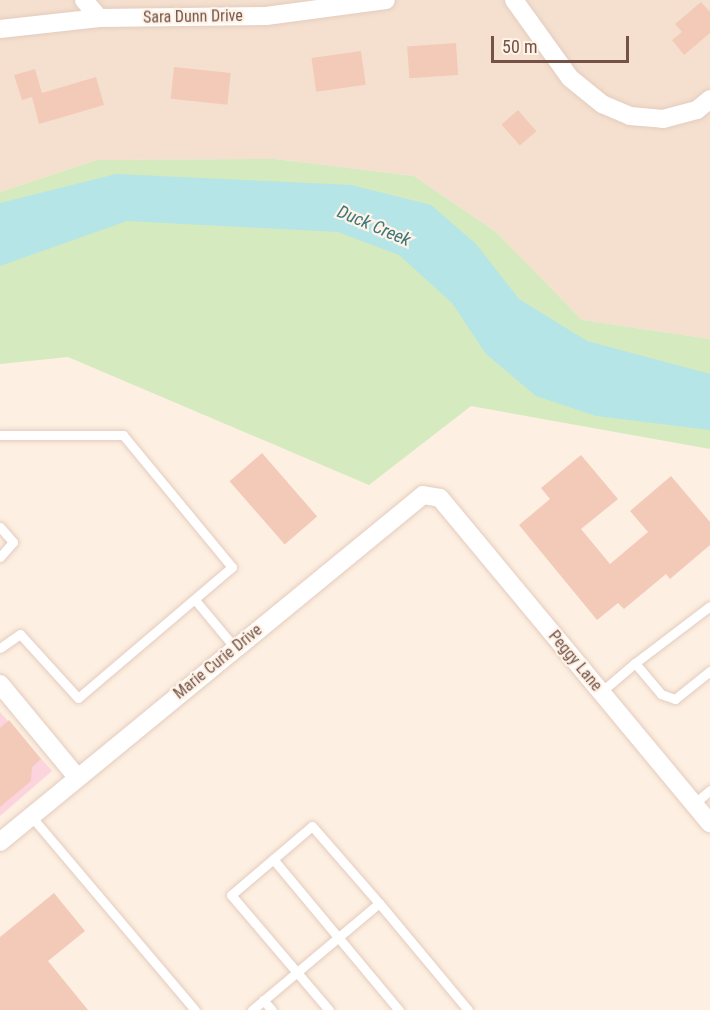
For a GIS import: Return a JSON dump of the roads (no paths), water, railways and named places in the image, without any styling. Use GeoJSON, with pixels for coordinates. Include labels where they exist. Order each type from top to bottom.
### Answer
{"type":"FeatureCollection","features":[{"type":"Feature","properties":{"kind":"street"},"geometry":{"type":"LineString","coordinates":[[84,0],[99,18]]}},
{"type":"Feature","properties":{"kind":"street","name":"Sara Dunn Drive"},"geometry":{"type":"LineString","coordinates":[[0,29],[99,18],[266,16],[387,0]]}},
{"type":"Feature","properties":{"kind":"street"},"geometry":{"type":"LineString","coordinates":[[514,0],[570,78],[602,104],[630,116],[663,119],[697,110],[710,99]]}},
{"type":"Feature","properties":{"kind":"street","name":"Marie Curie Drive"},"geometry":{"type":"LineString","coordinates":[[0,842],[423,495],[440,498]]}},
{"type":"Feature","properties":{"kind":"street","name":"Peggy Lane"},"geometry":{"type":"LineString","coordinates":[[440,498],[710,823]]}},
{"type":"Feature","properties":{"kind":"street"},"geometry":{"type":"LineString","coordinates":[[0,684],[77,777]]}},
{"type":"Feature","properties":{"kind":"lane"},"geometry":{"type":"LineString","coordinates":[[0,435],[123,435],[232,567],[196,601],[78,698],[20,634],[0,648]]}},
{"type":"Feature","properties":{"kind":"lane"},"geometry":{"type":"LineString","coordinates":[[0,527],[13,546],[0,557]]}},
{"type":"Feature","properties":{"kind":"lane"},"geometry":{"type":"LineString","coordinates":[[196,601],[235,648]]}},
{"type":"Feature","properties":{"kind":"lane"},"geometry":{"type":"LineString","coordinates":[[601,692],[710,606]]}},
{"type":"Feature","properties":{"kind":"lane"},"geometry":{"type":"LineString","coordinates":[[635,663],[661,694],[675,699],[710,670]]}},
{"type":"Feature","properties":{"kind":"lane"},"geometry":{"type":"LineString","coordinates":[[694,804],[710,790]]}},
{"type":"Feature","properties":{"kind":"lane"},"geometry":{"type":"LineString","coordinates":[[31,816],[195,1010]]}},
{"type":"Feature","properties":{"kind":"lane"},"geometry":{"type":"LineString","coordinates":[[329,1010],[231,895],[312,826],[468,1010]]}},
{"type":"Feature","properties":{"kind":"lane"},"geometry":{"type":"LineString","coordinates":[[273,859],[399,1010]]}},
{"type":"Feature","properties":{"kind":"lane"},"geometry":{"type":"LineString","coordinates":[[252,1010],[379,903]]}},
{"type":"Feature","properties":{"kind":"lane"},"geometry":{"type":"LineString","coordinates":[[263,1000],[272,1010]]}},
{"type":"Feature","properties":{"kind":"water","name":"Duck Creek"},"geometry":{"type":"Polygon","coordinates":[[[116,174],[351,185],[431,205],[476,244],[519,299],[587,341],[710,374],[710,430],[596,416],[536,396],[486,354],[452,303],[399,255],[338,232],[127,221],[0,266],[0,203],[116,174]]]}}]}
